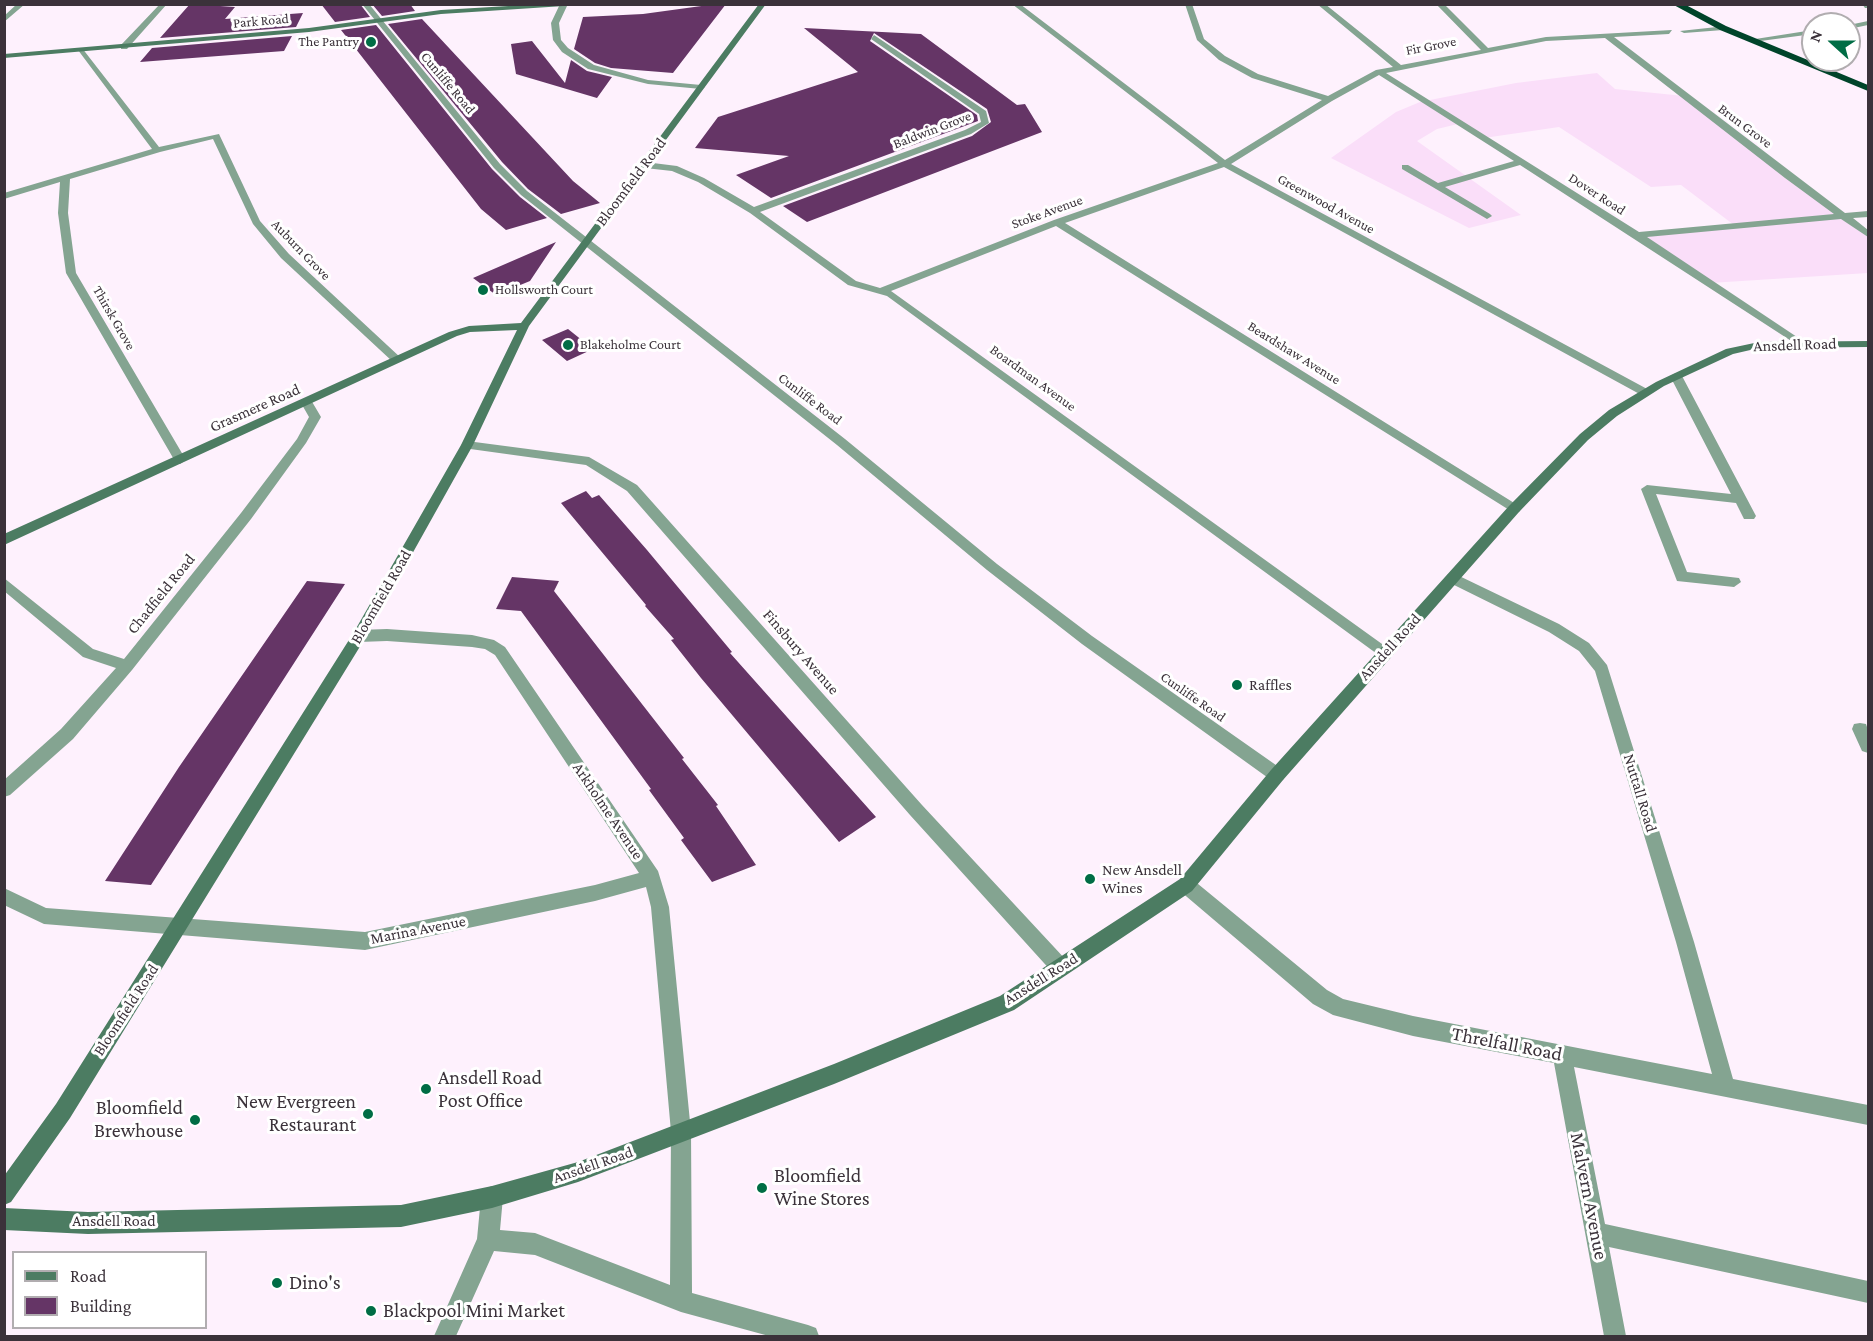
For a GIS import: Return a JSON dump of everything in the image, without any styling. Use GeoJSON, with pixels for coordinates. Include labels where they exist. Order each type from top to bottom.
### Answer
{"type":"FeatureCollection","features":[{"type":"Feature","properties":{"kind":"highway"},"geometry":{"type":"LineString","coordinates":[[1676,4],[1723,28],[1869,88]]}},
{"type":"Feature","properties":{"kind":"main road","name":"Park Road"},"geometry":{"type":"LineString","coordinates":[[4,56],[309,30],[470,10],[592,4]]}},
{"type":"Feature","properties":{"kind":"main road","name":"Bloomfield Road"},"geometry":{"type":"LineString","coordinates":[[4,1196],[63,1110],[180,926],[359,636],[467,445],[524,326],[763,4]]}},
{"type":"Feature","properties":{"kind":"main road","name":"Grasmere Road"},"geometry":{"type":"LineString","coordinates":[[4,540],[308,403],[397,360],[469,330],[524,326]]}},
{"type":"Feature","properties":{"kind":"main road","name":"Ansdell Road"},"geometry":{"type":"LineString","coordinates":[[4,1219],[88,1222],[401,1216],[492,1197],[578,1172],[1007,1003],[1186,885],[1277,775],[1384,653],[1515,509],[1584,437],[1613,413],[1676,376],[1730,351],[1759,345],[1869,344]]}},
{"type":"Feature","properties":{"kind":"street"},"geometry":{"type":"LineString","coordinates":[[4,20],[22,4]]}},
{"type":"Feature","properties":{"kind":"street"},"geometry":{"type":"LineString","coordinates":[[124,47],[164,4]]}},
{"type":"Feature","properties":{"kind":"street","name":"Cunliffe Road"},"geometry":{"type":"LineString","coordinates":[[365,4],[497,166],[525,193],[841,441],[992,567],[1087,640],[1277,775]]}},
{"type":"Feature","properties":{"kind":"street","name":"Greenwood Avenue"},"geometry":{"type":"LineString","coordinates":[[1015,4],[1225,164],[1645,393]]}},
{"type":"Feature","properties":{"kind":"street"},"geometry":{"type":"LineString","coordinates":[[1188,4],[1201,40],[1222,58],[1255,76],[1329,99]]}},
{"type":"Feature","properties":{"kind":"street"},"geometry":{"type":"LineString","coordinates":[[1320,4],[1397,66]]}},
{"type":"Feature","properties":{"kind":"street"},"geometry":{"type":"LineString","coordinates":[[1439,4],[1485,49]]}},
{"type":"Feature","properties":{"kind":"street"},"geometry":{"type":"LineString","coordinates":[[563,6],[555,23],[557,40],[565,50],[591,68],[648,81],[701,87]]}},
{"type":"Feature","properties":{"kind":"street"},"geometry":{"type":"LineString","coordinates":[[1684,32],[1723,28]]}},
{"type":"Feature","properties":{"kind":"street","name":"Fir Grove"},"geometry":{"type":"LineString","coordinates":[[1225,164],[1329,99],[1379,72],[1397,66],[1546,39],[1669,32]]}},
{"type":"Feature","properties":{"kind":"street"},"geometry":{"type":"LineString","coordinates":[[1753,40],[1801,34]]}},
{"type":"Feature","properties":{"kind":"street","name":"Brun Grove"},"geometry":{"type":"LineString","coordinates":[[1607,36],[1692,103],[1869,234]]}},
{"type":"Feature","properties":{"kind":"street","name":"Baldwin Grove"},"geometry":{"type":"LineString","coordinates":[[753,211],[968,132],[985,123],[983,113],[874,37]]}},
{"type":"Feature","properties":{"kind":"street"},"geometry":{"type":"LineString","coordinates":[[4,196],[158,150],[82,50]]}},
{"type":"Feature","properties":{"kind":"street","name":"Dover Road"},"geometry":{"type":"LineString","coordinates":[[1379,72],[1637,235],[1799,343]]}},
{"type":"Feature","properties":{"kind":"street","name":"Auburn Grove"},"geometry":{"type":"LineString","coordinates":[[158,150],[216,136],[256,222],[285,256],[397,360]]}},
{"type":"Feature","properties":{"kind":"street"},"geometry":{"type":"LineString","coordinates":[[1437,186],[1522,162]]}},
{"type":"Feature","properties":{"kind":"street","name":"Stoke Avenue"},"geometry":{"type":"LineString","coordinates":[[881,291],[1057,222],[1225,164]]}},
{"type":"Feature","properties":{"kind":"street","name":"Boardman Avenue"},"geometry":{"type":"LineString","coordinates":[[645,165],[684,171],[753,211],[852,283],[881,291],[899,300],[1384,653]]}},
{"type":"Feature","properties":{"kind":"street"},"geometry":{"type":"LineString","coordinates":[[1405,167],[1488,216]]}},
{"type":"Feature","properties":{"kind":"street","name":"Thirsk Grove"},"geometry":{"type":"LineString","coordinates":[[65,178],[63,213],[71,273],[180,460]]}},
{"type":"Feature","properties":{"kind":"street"},"geometry":{"type":"LineString","coordinates":[[1637,235],[1869,214]]}},
{"type":"Feature","properties":{"kind":"street","name":"Beardshaw Avenue"},"geometry":{"type":"LineString","coordinates":[[1057,222],[1515,509]]}},
{"type":"Feature","properties":{"kind":"street"},"geometry":{"type":"LineString","coordinates":[[1676,376],[1749,516]]}},
{"type":"Feature","properties":{"kind":"street","name":"Chadfield Road"},"geometry":{"type":"LineString","coordinates":[[4,789],[67,734],[127,666],[246,516],[302,440],[315,417],[308,403]]}},
{"type":"Feature","properties":{"kind":"street","name":"Finsbury Avenue"},"geometry":{"type":"LineString","coordinates":[[467,445],[589,461],[632,488],[916,810],[1060,967]]}},
{"type":"Feature","properties":{"kind":"street"},"geometry":{"type":"LineString","coordinates":[[1734,582],[1682,577],[1647,489],[1740,499]]}},
{"type":"Feature","properties":{"kind":"street","name":"Nuttall Road"},"geometry":{"type":"LineString","coordinates":[[1453,578],[1554,628],[1584,647],[1602,669],[1685,942],[1725,1087]]}},
{"type":"Feature","properties":{"kind":"street"},"geometry":{"type":"LineString","coordinates":[[4,583],[87,653],[127,666]]}},
{"type":"Feature","properties":{"kind":"street","name":"Arkholme Avenue"},"geometry":{"type":"LineString","coordinates":[[359,636],[387,634],[472,641],[489,644],[500,651],[652,877],[660,907],[681,1132],[681,1301]]}},
{"type":"Feature","properties":{"kind":"street"},"geometry":{"type":"LineString","coordinates":[[1860,729],[1869,746]]}},
{"type":"Feature","properties":{"kind":"street","name":"Marina Avenue"},"geometry":{"type":"LineString","coordinates":[[4,896],[44,916],[365,941],[596,893],[652,877]]}},
{"type":"Feature","properties":{"kind":"street","name":"Threlfall Road"},"geometry":{"type":"LineString","coordinates":[[1186,885],[1320,997],[1340,1008],[1562,1055],[1869,1115]]}},
{"type":"Feature","properties":{"kind":"street","name":"Malvern Avenue"},"geometry":{"type":"LineString","coordinates":[[1562,1055],[1615,1336]]}},
{"type":"Feature","properties":{"kind":"street"},"geometry":{"type":"LineString","coordinates":[[445,1336],[488,1240],[492,1197]]}},
{"type":"Feature","properties":{"kind":"street"},"geometry":{"type":"LineString","coordinates":[[1596,1233],[1869,1292]]}},
{"type":"Feature","properties":{"kind":"street"},"geometry":{"type":"LineString","coordinates":[[488,1240],[536,1244],[681,1301],[808,1336]]}},
{"type":"Feature","properties":{"kind":"shaded area"},"geometry":{"type":"Polygon","coordinates":[[[1597,73],[1615,89],[1684,96],[1868,234],[1868,273],[1710,283],[1637,235],[1734,225],[1681,185],[1651,187],[1559,127],[1484,138],[1462,123],[1437,129],[1417,141],[1521,215],[1469,228],[1331,158],[1396,112],[1420,102],[1516,83],[1597,73]]]}},
{"type":"Feature","properties":{"kind":"building"},"geometry":{"type":"Polygon","coordinates":[[[190,4],[235,7],[225,19],[303,13],[296,27],[160,38],[190,4]]]}},
{"type":"Feature","properties":{"kind":"building"},"geometry":{"type":"Polygon","coordinates":[[[321,4],[360,4],[370,17],[335,22],[321,4]]]}},
{"type":"Feature","properties":{"kind":"building"},"geometry":{"type":"Polygon","coordinates":[[[372,4],[410,4],[415,11],[382,16],[372,4]]]}},
{"type":"Feature","properties":{"kind":"building"},"geometry":{"type":"Polygon","coordinates":[[[726,4],[673,73],[611,68],[595,63],[574,49],[583,17],[643,14],[726,4]]]}},
{"type":"Feature","properties":{"kind":"building"},"geometry":{"type":"Polygon","coordinates":[[[422,19],[573,181],[600,203],[561,214],[528,189],[502,162],[388,24],[422,19]]]}},
{"type":"Feature","properties":{"kind":"building"},"geometry":{"type":"Polygon","coordinates":[[[376,25],[492,169],[520,197],[547,218],[506,230],[481,209],[341,30],[376,25]]]}},
{"type":"Feature","properties":{"kind":"building"},"geometry":{"type":"Polygon","coordinates":[[[804,28],[921,34],[1017,105],[1025,104],[1042,132],[807,222],[783,206],[972,136],[991,122],[987,109],[874,33],[870,41],[977,115],[978,121],[771,198],[736,175],[789,156],[695,148],[718,117],[858,72],[804,28]]]}},
{"type":"Feature","properties":{"kind":"building"},"geometry":{"type":"Polygon","coordinates":[[[292,36],[284,51],[140,62],[152,48],[292,36]]]}},
{"type":"Feature","properties":{"kind":"building"},"geometry":{"type":"Polygon","coordinates":[[[532,41],[565,83],[571,60],[587,71],[612,77],[597,98],[516,74],[511,44],[532,41]]]}},
{"type":"Feature","properties":{"kind":"building"},"geometry":{"type":"Polygon","coordinates":[[[556,242],[530,281],[496,295],[473,278],[556,242]]]}},
{"type":"Feature","properties":{"kind":"building","name":"Blakeholme Court"},"geometry":{"type":"Polygon","coordinates":[[[568,329],[593,349],[567,361],[542,340],[568,329]]]}},
{"type":"Feature","properties":{"kind":"building"},"geometry":{"type":"Polygon","coordinates":[[[586,491],[592,498],[599,495],[732,652],[730,653],[876,817],[839,842],[701,678],[671,640],[674,639],[561,503],[586,491]]]}},
{"type":"Feature","properties":{"kind":"building"},"geometry":{"type":"Polygon","coordinates":[[[512,577],[559,581],[554,591],[684,758],[682,759],[718,805],[716,806],[756,865],[712,882],[681,840],[684,838],[649,790],[651,789],[521,611],[496,609],[512,577]]]}},
{"type":"Feature","properties":{"kind":"building"},"geometry":{"type":"Polygon","coordinates":[[[307,581],[345,584],[151,885],[105,881],[179,767],[307,581]]]}},
{"type":"Feature","properties":{"kind":"place","name":"The Pantry"},"geometry":{"type":"Point","coordinates":[371,42]}},
{"type":"Feature","properties":{"kind":"place","name":"Hollsworth Court"},"geometry":{"type":"Point","coordinates":[483,290]}},
{"type":"Feature","properties":{"kind":"place","name":"Blakeholme Court"},"geometry":{"type":"Point","coordinates":[568,345]}},
{"type":"Feature","properties":{"kind":"place","name":"Raffles"},"geometry":{"type":"Point","coordinates":[1237,685]}},
{"type":"Feature","properties":{"kind":"place","name":"New Ansdell Wines"},"geometry":{"type":"Point","coordinates":[1090,879]}},
{"type":"Feature","properties":{"kind":"place","name":"Ansdell Road Post Office"},"geometry":{"type":"Point","coordinates":[426,1089]}},
{"type":"Feature","properties":{"kind":"place","name":"New Evergreen Restaurant"},"geometry":{"type":"Point","coordinates":[368,1114]}},
{"type":"Feature","properties":{"kind":"place","name":"Bloomfield Brewhouse"},"geometry":{"type":"Point","coordinates":[195,1120]}},
{"type":"Feature","properties":{"kind":"place","name":"Bloomfield Wine Stores"},"geometry":{"type":"Point","coordinates":[762,1188]}},
{"type":"Feature","properties":{"kind":"place","name":"Dino's"},"geometry":{"type":"Point","coordinates":[277,1283]}},
{"type":"Feature","properties":{"kind":"place","name":"Blackpool Mini Market"},"geometry":{"type":"Point","coordinates":[371,1311]}}]}
